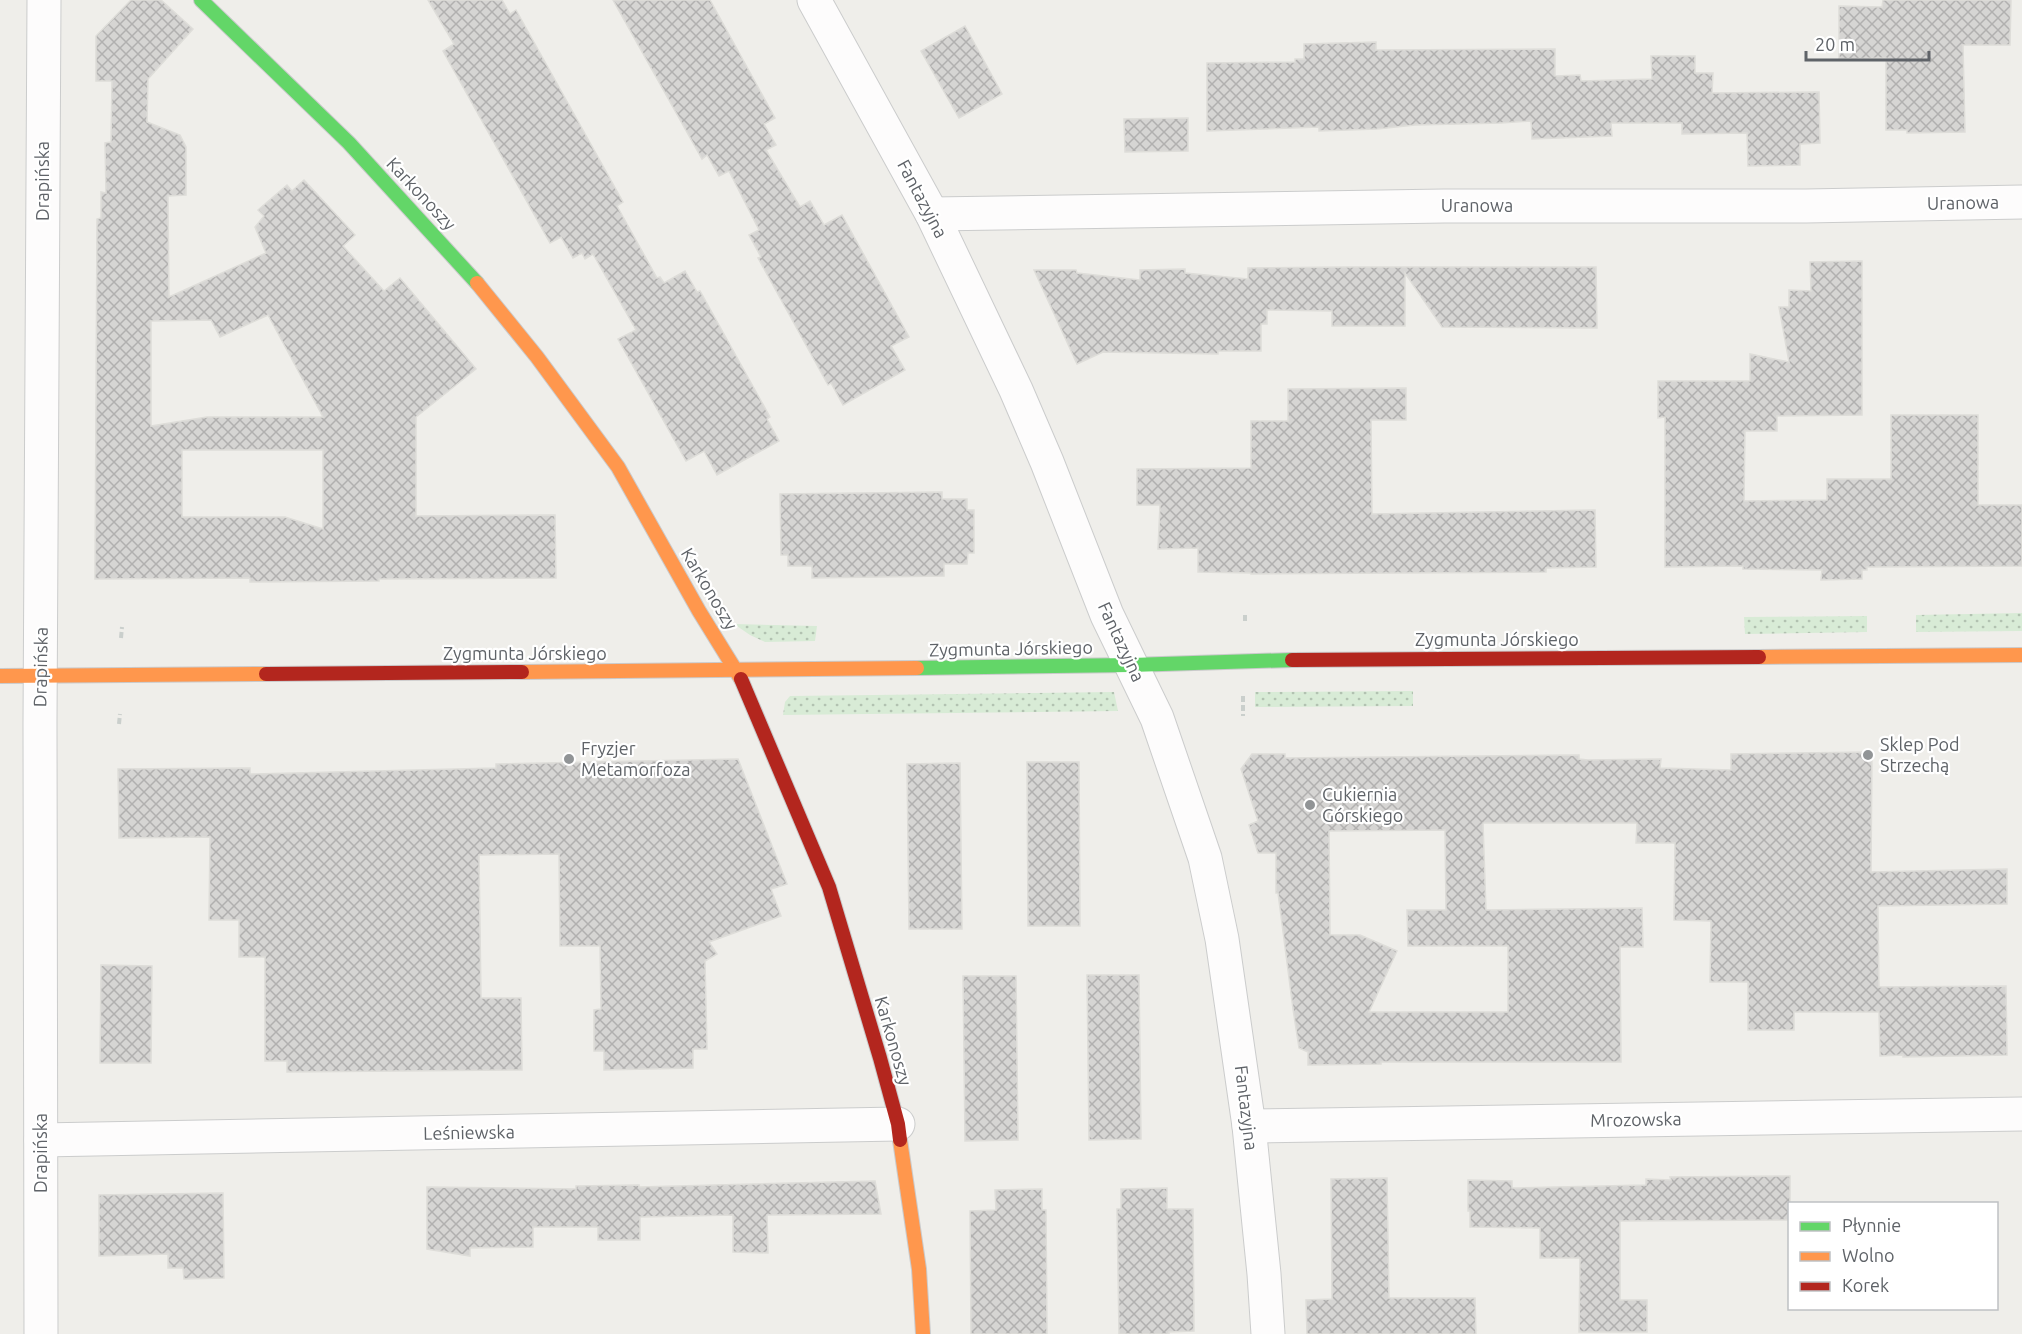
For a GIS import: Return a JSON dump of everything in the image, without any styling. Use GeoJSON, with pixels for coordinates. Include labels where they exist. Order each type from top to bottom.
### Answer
{"type":"FeatureCollection","features":[{"type":"Feature","properties":{"kind":"street","name":"Drapińska"},"geometry":{"type":"LineString","coordinates":[[41,1334],[44,0]]}},
{"type":"Feature","properties":{"kind":"street","name":"Karkonoszy"},"geometry":{"type":"LineString","coordinates":[[201,0],[349,143],[462,265],[537,357],[618,467],[699,611],[738,671],[829,887],[898,1124],[919,1269],[923,1334]]}},
{"type":"Feature","properties":{"kind":"street","name":"Fantazyjna"},"geometry":{"type":"LineString","coordinates":[[813,0],[932,214],[1020,400],[1107,615],[1157,718],[1205,858],[1222,939],[1249,1126],[1268,1334]]}},
{"type":"Feature","properties":{"kind":"street","name":"Uranowa"},"geometry":{"type":"LineString","coordinates":[[932,214],[1444,206],[1806,206],[2022,202]]}},
{"type":"Feature","properties":{"kind":"street","name":"Zygmunta Jórskiego"},"geometry":{"type":"LineString","coordinates":[[0,676],[1131,666],[1256,660],[2022,655]]}},
{"type":"Feature","properties":{"kind":"street","name":"Mrozowska"},"geometry":{"type":"LineString","coordinates":[[1249,1126],[2022,1114]]}},
{"type":"Feature","properties":{"kind":"street","name":"Leśniewska"},"geometry":{"type":"LineString","coordinates":[[41,1140],[898,1124]]}},
{"type":"Feature","properties":{"kind":"path"},"geometry":{"type":"LineString","coordinates":[[1243,692],[1243,716]]}},
{"type":"Feature","properties":{"kind":"green space"},"geometry":{"type":"Polygon","coordinates":[[[2022,613],[2022,631],[1916,632],[1916,615],[2022,613]]]}},
{"type":"Feature","properties":{"kind":"green space"},"geometry":{"type":"Polygon","coordinates":[[[1867,616],[1867,632],[1745,634],[1744,617],[1867,616]]]}},
{"type":"Feature","properties":{"kind":"green space"},"geometry":{"type":"Polygon","coordinates":[[[734,624],[817,626],[815,641],[765,642],[734,624]]]}},
{"type":"Feature","properties":{"kind":"green space"},"geometry":{"type":"Polygon","coordinates":[[[1413,691],[1413,706],[1255,707],[1255,692],[1413,691]]]}},
{"type":"Feature","properties":{"kind":"green space"},"geometry":{"type":"Polygon","coordinates":[[[1114,692],[1118,711],[783,715],[785,702],[790,696],[1114,692]]]}},
{"type":"Feature","properties":{"kind":"building"},"geometry":{"type":"Polygon","coordinates":[[[131,0],[161,0],[193,29],[148,79],[147,122],[180,135],[186,147],[186,195],[168,196],[169,297],[266,253],[255,227],[264,216],[258,210],[287,185],[292,191],[304,180],[355,235],[343,246],[384,291],[400,278],[476,369],[416,417],[416,516],[555,515],[556,578],[250,582],[250,578],[95,579],[97,219],[101,218],[101,192],[106,193],[105,143],[111,142],[112,81],[96,81],[96,36],[131,0]],[[268,315],[220,337],[211,320],[151,321],[151,426],[207,417],[323,417],[268,315]],[[182,450],[182,517],[285,517],[323,529],[323,450],[182,450]]]}},
{"type":"Feature","properties":{"kind":"building"},"geometry":{"type":"Polygon","coordinates":[[[428,0],[502,0],[510,14],[516,10],[623,202],[617,206],[657,278],[660,277],[664,283],[685,271],[697,292],[700,291],[770,417],[767,419],[779,441],[717,475],[704,451],[686,461],[618,339],[636,330],[593,254],[585,259],[582,253],[573,258],[561,237],[550,243],[443,51],[454,44],[428,0]]]}},
{"type":"Feature","properties":{"kind":"building"},"geometry":{"type":"Polygon","coordinates":[[[613,0],[710,0],[775,118],[764,124],[776,145],[766,150],[800,207],[810,201],[824,225],[842,215],[909,337],[891,346],[905,370],[843,405],[831,383],[828,385],[758,258],[761,257],[749,235],[759,230],[729,171],[719,176],[707,155],[702,159],[613,0]]]}},
{"type":"Feature","properties":{"kind":"building"},"geometry":{"type":"Polygon","coordinates":[[[1883,0],[2011,0],[2010,45],[1963,45],[1965,132],[1907,133],[1907,130],[1886,130],[1886,58],[1839,59],[1839,6],[1882,7],[1883,0]]]}},
{"type":"Feature","properties":{"kind":"building"},"geometry":{"type":"Polygon","coordinates":[[[965,26],[1002,94],[959,118],[921,51],[965,26]]]}},
{"type":"Feature","properties":{"kind":"building"},"geometry":{"type":"Polygon","coordinates":[[[1376,42],[1376,50],[1555,49],[1555,76],[1580,75],[1581,81],[1652,79],[1651,56],[1695,56],[1695,73],[1713,73],[1712,93],[1819,92],[1820,143],[1800,144],[1800,165],[1748,166],[1747,133],[1682,134],[1682,123],[1611,123],[1612,136],[1532,139],[1531,121],[1319,131],[1319,127],[1207,131],[1207,63],[1295,62],[1295,59],[1304,59],[1304,44],[1376,42]]]}},
{"type":"Feature","properties":{"kind":"building"},"geometry":{"type":"Polygon","coordinates":[[[1188,118],[1188,151],[1125,152],[1124,119],[1188,118]]]}},
{"type":"Feature","properties":{"kind":"building"},"geometry":{"type":"Polygon","coordinates":[[[1862,261],[1862,415],[1777,416],[1777,431],[1745,431],[1744,501],[1827,500],[1827,479],[1891,479],[1891,415],[1978,415],[1978,505],[2022,505],[2022,566],[1867,567],[1867,570],[1862,570],[1862,579],[1821,580],[1822,570],[1743,569],[1743,566],[1665,567],[1665,417],[1658,418],[1658,381],[1750,381],[1750,354],[1789,362],[1779,307],[1789,307],[1789,290],[1811,291],[1810,262],[1862,261]]]}},
{"type":"Feature","properties":{"kind":"building"},"geometry":{"type":"Polygon","coordinates":[[[1596,267],[1597,328],[1442,327],[1405,273],[1405,326],[1332,326],[1332,311],[1267,310],[1267,324],[1261,324],[1261,351],[1218,351],[1218,354],[1103,352],[1077,364],[1034,270],[1076,270],[1077,273],[1140,280],[1140,270],[1185,269],[1185,273],[1248,279],[1248,268],[1596,267]]]}},
{"type":"Feature","properties":{"kind":"building"},"geometry":{"type":"Polygon","coordinates":[[[1406,388],[1406,420],[1371,420],[1372,514],[1595,510],[1596,567],[1546,568],[1546,572],[1251,574],[1198,572],[1198,548],[1158,549],[1160,505],[1137,505],[1137,469],[1251,468],[1251,421],[1288,421],[1288,389],[1406,388]]]}},
{"type":"Feature","properties":{"kind":"building"},"geometry":{"type":"Polygon","coordinates":[[[942,492],[942,499],[967,499],[967,510],[974,510],[974,553],[968,553],[967,564],[944,564],[944,576],[812,578],[812,566],[788,566],[788,555],[781,555],[780,494],[942,492]]]}},
{"type":"Feature","properties":{"kind":"building"},"geometry":{"type":"Polygon","coordinates":[[[1872,752],[1871,872],[2007,869],[2007,904],[1878,906],[1879,987],[2006,986],[2007,1055],[1880,1056],[1879,1012],[1794,1012],[1794,1030],[1748,1030],[1748,982],[1710,982],[1711,921],[1674,920],[1675,843],[1636,843],[1637,823],[1483,823],[1486,910],[1642,908],[1643,947],[1620,947],[1621,1062],[1381,1062],[1381,1064],[1308,1065],[1308,1052],[1299,1048],[1293,1009],[1278,893],[1276,893],[1276,853],[1258,853],[1249,825],[1258,821],[1241,769],[1252,754],[1285,754],[1285,758],[1579,755],[1579,759],[1588,760],[1661,759],[1660,768],[1731,770],[1731,754],[1872,752]],[[1445,830],[1329,831],[1330,935],[1360,935],[1397,951],[1369,1012],[1508,1012],[1508,946],[1408,946],[1407,910],[1446,910],[1445,830]]]}},
{"type":"Feature","properties":{"kind":"building"},"geometry":{"type":"Polygon","coordinates":[[[738,759],[787,884],[771,889],[781,916],[709,942],[717,954],[705,961],[707,1049],[693,1049],[693,1068],[604,1070],[604,1051],[594,1051],[594,1010],[601,1009],[600,946],[560,946],[559,854],[479,855],[481,998],[521,998],[522,1070],[287,1072],[287,1061],[265,1061],[265,957],[239,957],[239,920],[209,920],[210,837],[119,838],[118,769],[250,768],[250,774],[496,768],[496,764],[738,759]]]}},
{"type":"Feature","properties":{"kind":"building"},"geometry":{"type":"Polygon","coordinates":[[[1027,762],[1079,762],[1080,926],[1028,926],[1027,762]]]}},
{"type":"Feature","properties":{"kind":"building"},"geometry":{"type":"Polygon","coordinates":[[[960,763],[962,929],[909,929],[907,764],[960,763]]]}},
{"type":"Feature","properties":{"kind":"building"},"geometry":{"type":"Polygon","coordinates":[[[101,965],[152,966],[151,1063],[100,1063],[101,965]]]}},
{"type":"Feature","properties":{"kind":"building"},"geometry":{"type":"Polygon","coordinates":[[[1087,975],[1139,975],[1141,1139],[1089,1140],[1087,975]]]}},
{"type":"Feature","properties":{"kind":"building"},"geometry":{"type":"Polygon","coordinates":[[[963,976],[1016,976],[1018,1140],[965,1141],[963,976]]]}},
{"type":"Feature","properties":{"kind":"building"},"geometry":{"type":"Polygon","coordinates":[[[1790,1176],[1788,1220],[1620,1221],[1620,1300],[1647,1300],[1647,1332],[1579,1332],[1580,1258],[1540,1258],[1540,1228],[1470,1227],[1468,1180],[1512,1181],[1512,1188],[1646,1185],[1646,1179],[1671,1180],[1670,1177],[1790,1176]]]}},
{"type":"Feature","properties":{"kind":"building"},"geometry":{"type":"Polygon","coordinates":[[[1387,1178],[1389,1298],[1475,1298],[1476,1334],[1307,1334],[1306,1300],[1332,1299],[1331,1179],[1387,1178]]]}},
{"type":"Feature","properties":{"kind":"building"},"geometry":{"type":"Polygon","coordinates":[[[875,1181],[881,1214],[767,1215],[768,1253],[733,1252],[733,1215],[640,1217],[640,1240],[598,1240],[598,1227],[533,1227],[533,1247],[470,1248],[470,1256],[427,1249],[427,1187],[576,1189],[576,1186],[639,1185],[639,1187],[875,1181]]]}},
{"type":"Feature","properties":{"kind":"building"},"geometry":{"type":"Polygon","coordinates":[[[1167,1188],[1167,1209],[1193,1209],[1194,1331],[1169,1332],[1169,1334],[1119,1334],[1117,1209],[1121,1209],[1121,1189],[1167,1188]]]}},
{"type":"Feature","properties":{"kind":"building"},"geometry":{"type":"Polygon","coordinates":[[[1042,1189],[1042,1210],[1046,1210],[1047,1334],[971,1334],[970,1211],[996,1210],[995,1190],[1042,1189]]]}},
{"type":"Feature","properties":{"kind":"building"},"geometry":{"type":"Polygon","coordinates":[[[223,1193],[224,1278],[184,1279],[183,1268],[168,1268],[168,1254],[99,1256],[99,1195],[223,1193]]]}},
{"type":"Feature","properties":{"kind":"traffic: fast"},"geometry":{"type":"LineString","coordinates":[[201,0],[349,143],[477,283]]}},
{"type":"Feature","properties":{"kind":"traffic: fast"},"geometry":{"type":"LineString","coordinates":[[917,668],[1292,660]]}},
{"type":"Feature","properties":{"kind":"traffic: slow"},"geometry":{"type":"LineString","coordinates":[[477,283],[537,357],[618,467],[699,611],[741,679]]}},
{"type":"Feature","properties":{"kind":"traffic: slow"},"geometry":{"type":"LineString","coordinates":[[1759,657],[2022,655]]}},
{"type":"Feature","properties":{"kind":"traffic: slow"},"geometry":{"type":"LineString","coordinates":[[522,672],[917,668]]}},
{"type":"Feature","properties":{"kind":"traffic: slow"},"geometry":{"type":"LineString","coordinates":[[0,676],[266,674]]}},
{"type":"Feature","properties":{"kind":"traffic: slow"},"geometry":{"type":"LineString","coordinates":[[900,1140],[919,1269],[923,1334]]}},
{"type":"Feature","properties":{"kind":"traffic: jam"},"geometry":{"type":"LineString","coordinates":[[1292,660],[1759,657]]}},
{"type":"Feature","properties":{"kind":"traffic: jam"},"geometry":{"type":"LineString","coordinates":[[266,674],[522,672]]}},
{"type":"Feature","properties":{"kind":"traffic: jam"},"geometry":{"type":"LineString","coordinates":[[741,679],[829,887],[880,1058],[898,1124],[900,1140]]}},
{"type":"Feature","properties":{"kind":"place","name":"Sklep Pod Strzechą"},"geometry":{"type":"Point","coordinates":[1868,755]}},
{"type":"Feature","properties":{"kind":"place","name":"Fryzjer Metamorfoza"},"geometry":{"type":"Point","coordinates":[569,759]}},
{"type":"Feature","properties":{"kind":"place","name":"Cukiernia Górskiego"},"geometry":{"type":"Point","coordinates":[1310,805]}}]}
